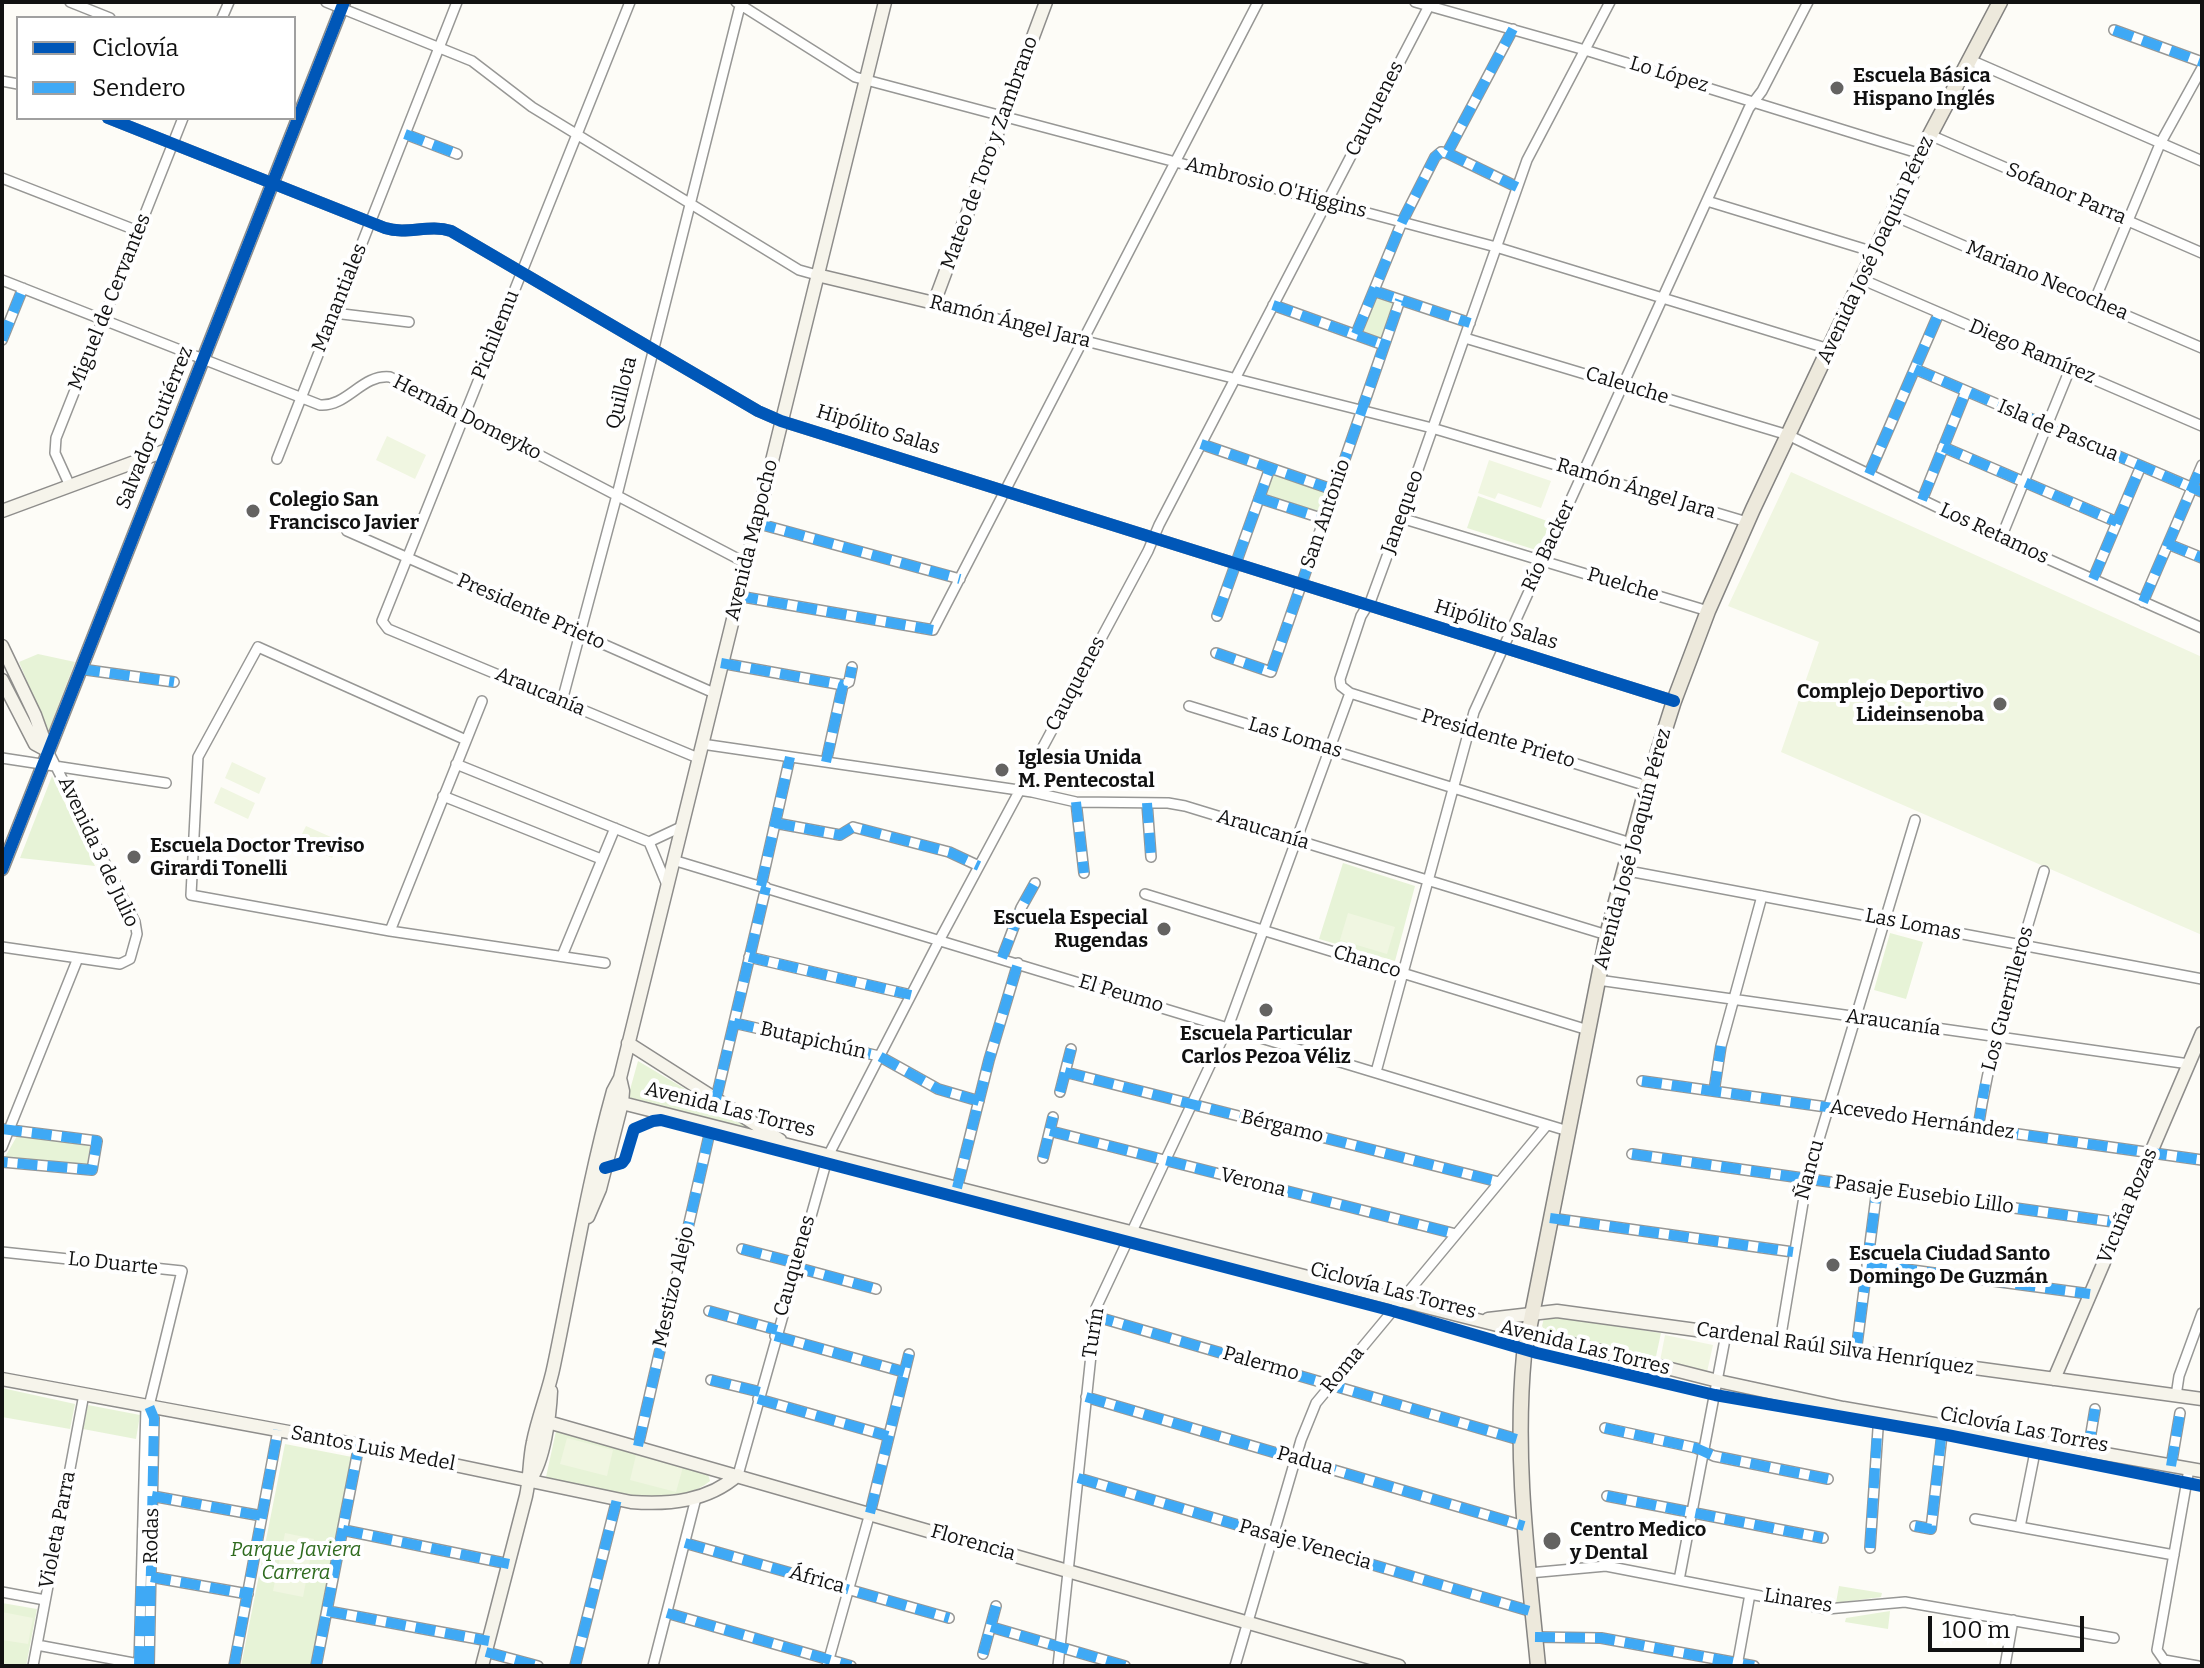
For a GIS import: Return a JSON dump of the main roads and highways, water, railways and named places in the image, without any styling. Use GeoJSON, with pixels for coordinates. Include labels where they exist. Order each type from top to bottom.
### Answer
{"type":"FeatureCollection","features":[{"type":"Feature","properties":{"kind":"main road","name":"Avenida Mapocho"},"geometry":{"type":"LineString","coordinates":[[482,1666],[530,1480],[528,1467],[542,1425],[585,1221],[588,1191],[612,1096],[620,1078],[885,2]]}},
{"type":"Feature","properties":{"kind":"main road","name":"Mateo de Toro y Zambrano"},"geometry":{"type":"LineString","coordinates":[[934,303],[1046,2]]}},
{"type":"Feature","properties":{"kind":"main road","name":"Avenida José Joaquín Pérez"},"geometry":{"type":"LineString","coordinates":[[1538,1666],[1524,1526],[1520,1440],[1522,1375],[1527,1333],[1550,1218],[1623,870],[1674,701],[1708,611],[1930,135],[2000,2]]}},
{"type":"Feature","properties":{"kind":"main road","name":"Salvador Gutiérrez"},"geometry":{"type":"LineString","coordinates":[[2,869],[5,854],[343,5]]}},
{"type":"Feature","properties":{"kind":"main road","name":"Ramón Ángel Jara"},"geometry":{"type":"LineString","coordinates":[[817,275],[934,303]]}},
{"type":"Feature","properties":{"kind":"main road"},"geometry":{"type":"LineString","coordinates":[[2,511],[167,450]]}},
{"type":"Feature","properties":{"kind":"main road","name":"Avenida 3 de Julio"},"geometry":{"type":"LineString","coordinates":[[2,646],[35,715],[48,751]]}},
{"type":"Feature","properties":{"kind":"main road","name":"Avenida 3 de Julio"},"geometry":{"type":"LineString","coordinates":[[2,680],[35,744],[48,751]]}},
{"type":"Feature","properties":{"kind":"main road","name":"Vicuña Rozas"},"geometry":{"type":"LineString","coordinates":[[2054,1379],[2202,1033]]}},
{"type":"Feature","properties":{"kind":"main road","name":"Avenida Las Torres"},"geometry":{"type":"LineString","coordinates":[[628,1043],[790,1146]]}},
{"type":"Feature","properties":{"kind":"main road","name":"Avenida Mapocho"},"geometry":{"type":"LineString","coordinates":[[585,1221],[597,1199],[622,1103],[620,1078]]}},
{"type":"Feature","properties":{"kind":"main road","name":"Avenida Las Torres"},"geometry":{"type":"LineString","coordinates":[[622,1103],[1718,1381],[1943,1426],[2196,1470]]}},
{"type":"Feature","properties":{"kind":"main road","name":"Cardenal Raúl Silva Henríquez"},"geometry":{"type":"LineString","coordinates":[[1468,1318],[1504,1319],[1557,1311],[2202,1399]]}},
{"type":"Feature","properties":{"kind":"main road","name":"Santos Luis Medel"},"geometry":{"type":"LineString","coordinates":[[2,1379],[359,1445],[617,1499],[659,1503],[696,1498],[738,1475]]}},
{"type":"Feature","properties":{"kind":"main road","name":"Florencia"},"geometry":{"type":"LineString","coordinates":[[542,1425],[638,1446],[1399,1666]]}},
{"type":"Feature","properties":{"kind":"place","name":"Escuela Básica Hispano Inglés"},"geometry":{"type":"Point","coordinates":[1837,88]}},
{"type":"Feature","properties":{"kind":"place","name":"Colegio San Francisco Javier"},"geometry":{"type":"Point","coordinates":[253,511]}},
{"type":"Feature","properties":{"kind":"place","name":"Complejo Deportivo Lideinsenoba"},"geometry":{"type":"Point","coordinates":[2000,704]}},
{"type":"Feature","properties":{"kind":"place","name":"Iglesia Unida M. Pentecostal"},"geometry":{"type":"Point","coordinates":[1002,770]}},
{"type":"Feature","properties":{"kind":"place","name":"Escuela Doctor Treviso Girardi Tonelli"},"geometry":{"type":"Point","coordinates":[134,857]}},
{"type":"Feature","properties":{"kind":"place","name":"Escuela Especial Rugendas"},"geometry":{"type":"Point","coordinates":[1164,929]}},
{"type":"Feature","properties":{"kind":"place","name":"Escuela Particular Carlos Pezoa Véliz"},"geometry":{"type":"Point","coordinates":[1266,1010]}},
{"type":"Feature","properties":{"kind":"place","name":"Escuela Ciudad Santo Domingo De Guzmán"},"geometry":{"type":"Point","coordinates":[1833,1265]}},
{"type":"Feature","properties":{"kind":"place","name":"Centro Medico y Dental"},"geometry":{"type":"Point","coordinates":[1552,1541]}},
{"type":"Feature","properties":{"kind":"park label","name":"Parque Javiera Carrera"},"geometry":{"type":"Point","coordinates":[296,1562]}}]}
